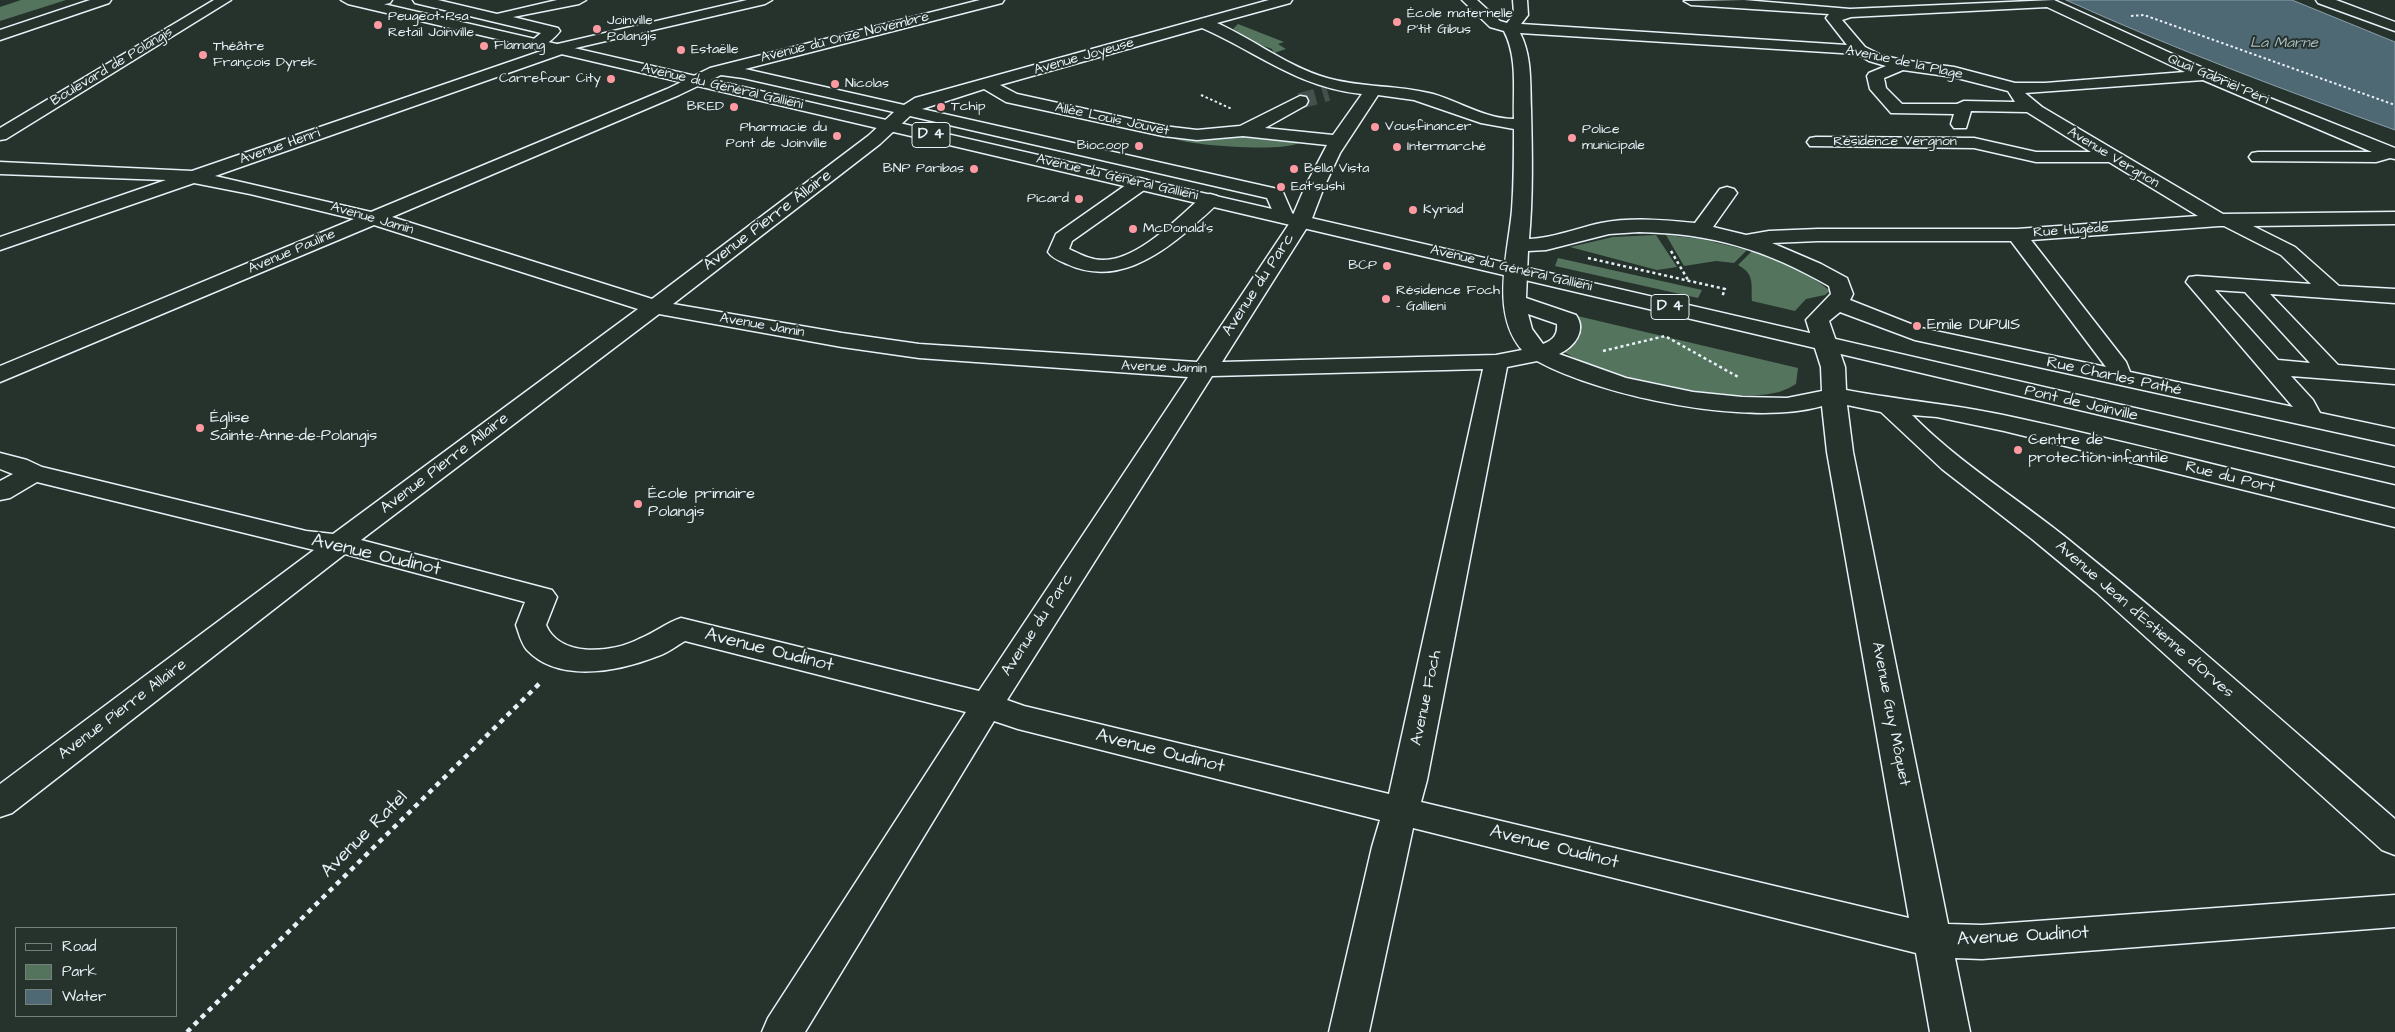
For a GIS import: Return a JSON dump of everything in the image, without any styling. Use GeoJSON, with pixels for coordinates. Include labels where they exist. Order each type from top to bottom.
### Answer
{"type":"FeatureCollection","features":[{"type":"Feature","properties":{"kind":"street"},"geometry":{"type":"LineString","coordinates":[[0,35],[104,0]]}},
{"type":"Feature","properties":{"kind":"street","name":"Boulevard de Polangis"},"geometry":{"type":"LineString","coordinates":[[0,135],[224,0]]}},
{"type":"Feature","properties":{"kind":"street","name":"Avenue du Général Gallieni"},"geometry":{"type":"LineString","coordinates":[[348,0],[695,82],[898,118],[1140,184],[1885,358]]}},
{"type":"Feature","properties":{"kind":"street"},"geometry":{"type":"LineString","coordinates":[[368,4],[385,0]]}},
{"type":"Feature","properties":{"kind":"street"},"geometry":{"type":"LineString","coordinates":[[420,0],[553,31],[536,44]]}},
{"type":"Feature","properties":{"kind":"street"},"geometry":{"type":"LineString","coordinates":[[464,28],[496,17],[579,0]]}},
{"type":"Feature","properties":{"kind":"street","name":"Avenue Henri"},"geometry":{"type":"LineString","coordinates":[[0,244],[557,49],[764,0]]}},
{"type":"Feature","properties":{"kind":"street","name":"Avenue du Onze Novembre"},"geometry":{"type":"LineString","coordinates":[[695,82],[716,72],[997,0]]}},
{"type":"Feature","properties":{"kind":"street","name":"Avenue Joyeuse"},"geometry":{"type":"LineString","coordinates":[[898,118],[921,102],[1285,0]]}},
{"type":"Feature","properties":{"kind":"street"},"geometry":{"type":"LineString","coordinates":[[1468,0],[1495,24],[1510,28]]}},
{"type":"Feature","properties":{"kind":"street"},"geometry":{"type":"LineString","coordinates":[[1510,28],[1521,15],[1520,0]]}},
{"type":"Feature","properties":{"kind":"street"},"geometry":{"type":"LineString","coordinates":[[2323,0],[2390,23]]}},
{"type":"Feature","properties":{"kind":"street"},"geometry":{"type":"LineString","coordinates":[[1691,1],[1821,9],[1850,13],[2046,1]]}},
{"type":"Feature","properties":{"kind":"street","name":"Quai Gabriel Péri"},"geometry":{"type":"LineString","coordinates":[[2046,1],[2199,72],[2393,153]]}},
{"type":"Feature","properties":{"kind":"street"},"geometry":{"type":"LineString","coordinates":[[1850,13],[1833,18],[1860,50]]}},
{"type":"Feature","properties":{"kind":"street"},"geometry":{"type":"LineString","coordinates":[[1204,23],[1223,30],[1282,65],[1321,81],[1373,91],[1400,90],[1430,98],[1498,123],[1523,124]]}},
{"type":"Feature","properties":{"kind":"street"},"geometry":{"type":"LineString","coordinates":[[1510,28],[1520,52],[1523,124],[1522,205],[1519,245],[1514,270],[1518,321],[1529,344],[1540,354],[1590,375],[1622,385],[1692,399],[1738,404],[1796,405],[1833,395]]}},
{"type":"Feature","properties":{"kind":"street","name":"Avenue de la Plage"},"geometry":{"type":"LineString","coordinates":[[1510,28],[1860,50],[1875,58],[1900,65],[1954,72],[2015,88],[2045,88],[2199,72]]}},
{"type":"Feature","properties":{"kind":"street","name":"Résidence Vergnon"},"geometry":{"type":"LineString","coordinates":[[1900,65],[1875,76],[1878,90],[1896,109],[1964,110]]}},
{"type":"Feature","properties":{"kind":"street"},"geometry":{"type":"LineString","coordinates":[[716,72],[738,72],[898,118],[1275,194],[1292,219]]}},
{"type":"Feature","properties":{"kind":"street","name":"Avenue Pauline"},"geometry":{"type":"LineString","coordinates":[[0,375],[695,82]]}},
{"type":"Feature","properties":{"kind":"street","name":"Allée Louis Jouvet"},"geometry":{"type":"LineString","coordinates":[[986,84],[1012,98],[1163,131],[1197,135],[1242,131],[1340,141]]}},
{"type":"Feature","properties":{"kind":"street"},"geometry":{"type":"LineString","coordinates":[[1328,93],[1345,87]]}},
{"type":"Feature","properties":{"kind":"street","name":"Avenue Vergnon"},"geometry":{"type":"LineString","coordinates":[[2015,88],[2018,96],[2031,107],[2111,157],[2223,220],[2288,251],[2332,291]]}},
{"type":"Feature","properties":{"kind":"street","name":"Avenue du Parc"},"geometry":{"type":"LineString","coordinates":[[782,1032],[987,705],[1204,369],[1292,219],[1373,91]]}},
{"type":"Feature","properties":{"kind":"street","name":"Allée Louis Jouvet"},"geometry":{"type":"LineString","coordinates":[[1242,131],[1266,122],[1300,102]]}},
{"type":"Feature","properties":{"kind":"street","name":"Résidence Vergnon"},"geometry":{"type":"LineString","coordinates":[[1974,143],[1959,127],[1964,106],[2031,107]]}},
{"type":"Feature","properties":{"kind":"street","name":"Avenue Pierre Allaire"},"geometry":{"type":"LineString","coordinates":[[0,803],[340,544],[360,526],[655,307],[874,140],[898,118]]}},
{"type":"Feature","properties":{"kind":"street","name":"Résidence Vergnon"},"geometry":{"type":"LineString","coordinates":[[1816,142],[1974,143],[2036,157],[2111,157]]}},
{"type":"Feature","properties":{"kind":"street"},"geometry":{"type":"LineString","coordinates":[[2258,157],[2376,156],[2393,153]]}},
{"type":"Feature","properties":{"kind":"street","name":"Avenue Jamin"},"geometry":{"type":"LineString","coordinates":[[0,168],[144,173],[193,178],[250,188],[373,218],[655,307],[842,340],[919,351],[1102,365],[1204,369],[1496,362],[1540,354]]}},
{"type":"Feature","properties":{"kind":"street"},"geometry":{"type":"LineString","coordinates":[[1140,184],[1063,238],[1058,252],[1073,261],[1101,267],[1120,265],[1140,257],[1210,200]]}},
{"type":"Feature","properties":{"kind":"street"},"geometry":{"type":"LineString","coordinates":[[1700,230],[1727,194]]}},
{"type":"Feature","properties":{"kind":"street","name":"Rue Hugède"},"geometry":{"type":"LineString","coordinates":[[1747,242],[1769,236],[2017,235],[2223,220],[2395,218]]}},
{"type":"Feature","properties":{"kind":"street"},"geometry":{"type":"LineString","coordinates":[[1519,245],[1544,244],[1607,228],[1626,226],[1656,226],[1700,230],[1747,242],[1810,265],[1839,283],[1842,294],[1836,303]]}},
{"type":"Feature","properties":{"kind":"street"},"geometry":{"type":"LineString","coordinates":[[2017,235],[2118,367],[2119,378]]}},
{"type":"Feature","properties":{"kind":"street"},"geometry":{"type":"LineString","coordinates":[[2310,418],[2304,405],[2197,282],[2395,296]]}},
{"type":"Feature","properties":{"kind":"street"},"geometry":{"type":"LineString","coordinates":[[2251,286],[2331,372]]}},
{"type":"Feature","properties":{"kind":"street"},"geometry":{"type":"LineString","coordinates":[[1516,302],[1568,320],[1570,333],[1554,347],[1540,354]]}},
{"type":"Feature","properties":{"kind":"street","name":"Rue Charles Pathé"},"geometry":{"type":"LineString","coordinates":[[1836,303],[1915,333],[2395,437]]}},
{"type":"Feature","properties":{"kind":"street","name":"Avenue Guy Môquet"},"geometry":{"type":"LineString","coordinates":[[1836,303],[1817,320],[1826,343],[1836,382],[1833,395],[1840,452],[1950,1032]]}},
{"type":"Feature","properties":{"kind":"street","name":"Pont de Joinville"},"geometry":{"type":"LineString","coordinates":[[1885,358],[2395,476]]}},
{"type":"Feature","properties":{"kind":"street","name":"Avenue Foch"},"geometry":{"type":"LineString","coordinates":[[1349,1032],[1390,847],[1410,780],[1496,362]]}},
{"type":"Feature","properties":{"kind":"street"},"geometry":{"type":"LineString","coordinates":[[2271,367],[2395,377]]}},
{"type":"Feature","properties":{"kind":"street","name":"Rue du Port"},"geometry":{"type":"LineString","coordinates":[[1833,395],[1889,406],[1937,410],[2004,423],[2395,518]]}},
{"type":"Feature","properties":{"kind":"street","name":"Avenue Jean d'Estienne d'Orves"},"geometry":{"type":"LineString","coordinates":[[1889,406],[1915,435],[2062,548],[2121,598],[2395,840]]}},
{"type":"Feature","properties":{"kind":"street","name":"Avenue Oudinot"},"geometry":{"type":"LineString","coordinates":[[0,461],[33,473],[306,540],[340,544],[542,597],[531,625],[538,642],[564,659],[608,660],[649,648],[681,629],[987,705],[1018,717],[1894,932],[1934,940],[1982,942],[2395,911]]}},
{"type":"Feature","properties":{"kind":"street"},"geometry":{"type":"LineString","coordinates":[[0,492],[33,473]]}},
{"type":"Feature","properties":{"kind":"path"},"geometry":{"type":"LineString","coordinates":[[2128,16],[2144,15],[2395,105]]}},
{"type":"Feature","properties":{"kind":"path"},"geometry":{"type":"LineString","coordinates":[[1671,250],[1688,281]]}},
{"type":"Feature","properties":{"kind":"path"},"geometry":{"type":"LineString","coordinates":[[1582,256],[1725,289],[1722,298]]}},
{"type":"Feature","properties":{"kind":"path"},"geometry":{"type":"LineString","coordinates":[[1602,351],[1665,336],[1741,379]]}},
{"type":"Feature","properties":{"kind":"path","name":"Avenue Ratel"},"geometry":{"type":"LineString","coordinates":[[187,1032],[564,659]]}},
{"type":"Feature","properties":{"kind":"green space"},"geometry":{"type":"Polygon","coordinates":[[[21,0],[66,0],[0,21],[0,7],[21,0]]]}},
{"type":"Feature","properties":{"kind":"green space"},"geometry":{"type":"Polygon","coordinates":[[[1238,24],[1284,42],[1278,44],[1286,49],[1274,53],[1272,49],[1258,44],[1233,29],[1238,24]]]}},
{"type":"Feature","properties":{"kind":"green space"},"geometry":{"type":"Polygon","coordinates":[[[1235,135],[1298,141],[1299,143],[1275,147],[1236,147],[1182,141],[1172,138],[1235,135]]]}},
{"type":"Feature","properties":{"kind":"green space"},"geometry":{"type":"Polygon","coordinates":[[[1656,235],[1677,267],[1657,270],[1570,247],[1613,237],[1656,235]]]}},
{"type":"Feature","properties":{"kind":"green space"},"geometry":{"type":"Polygon","coordinates":[[[1666,235],[1701,239],[1747,250],[1734,263],[1716,261],[1684,266],[1666,235]]]}},
{"type":"Feature","properties":{"kind":"green space"},"geometry":{"type":"Polygon","coordinates":[[[1752,251],[1802,272],[1830,291],[1825,295],[1806,299],[1795,311],[1752,301],[1750,276],[1738,265],[1752,251]]]}},
{"type":"Feature","properties":{"kind":"green space"},"geometry":{"type":"Polygon","coordinates":[[[1558,258],[1702,290],[1698,298],[1555,266],[1558,258]]]}},
{"type":"Feature","properties":{"kind":"green space"},"geometry":{"type":"Polygon","coordinates":[[[1569,314],[1798,368],[1796,384],[1779,392],[1757,395],[1730,395],[1667,387],[1606,371],[1581,361],[1561,350],[1580,336],[1580,329],[1569,314]]]}},
{"type":"Feature","properties":{"kind":"water","name":"La Marne"},"geometry":{"type":"Polygon","coordinates":[[[2066,0],[2292,0],[2395,42],[2395,130],[2229,68],[2066,0]]]}},
{"type":"Feature","properties":{"kind":"tunnel"},"geometry":{"type":"LineString","coordinates":[[1300,101],[1328,93]]}},
{"type":"Feature","properties":{"kind":"place","name":"École maternelle P'tit Gibus"},"geometry":{"type":"Point","coordinates":[1397,22]}},
{"type":"Feature","properties":{"kind":"place","name":"Peugeot Psa Retail Joinville"},"geometry":{"type":"Point","coordinates":[378,25]}},
{"type":"Feature","properties":{"kind":"place","name":"Joinville Polangis"},"geometry":{"type":"Point","coordinates":[597,29]}},
{"type":"Feature","properties":{"kind":"place","name":"Flamang"},"geometry":{"type":"Point","coordinates":[484,46]}},
{"type":"Feature","properties":{"kind":"place","name":"Estaëlle"},"geometry":{"type":"Point","coordinates":[681,50]}},
{"type":"Feature","properties":{"kind":"place","name":"Théâtre François Dyrek"},"geometry":{"type":"Point","coordinates":[203,55]}},
{"type":"Feature","properties":{"kind":"place","name":"Carrefour City"},"geometry":{"type":"Point","coordinates":[611,79]}},
{"type":"Feature","properties":{"kind":"place","name":"Nicolas"},"geometry":{"type":"Point","coordinates":[835,84]}},
{"type":"Feature","properties":{"kind":"place","name":"BRED"},"geometry":{"type":"Point","coordinates":[734,107]}},
{"type":"Feature","properties":{"kind":"place","name":"Tchip"},"geometry":{"type":"Point","coordinates":[941,107]}},
{"type":"Feature","properties":{"kind":"place","name":"Vousfinancer"},"geometry":{"type":"Point","coordinates":[1375,127]}},
{"type":"Feature","properties":{"kind":"place","name":"Pharmacie du Pont de Joinville"},"geometry":{"type":"Point","coordinates":[837,136]}},
{"type":"Feature","properties":{"kind":"place","name":"Police municipale"},"geometry":{"type":"Point","coordinates":[1572,138]}},
{"type":"Feature","properties":{"kind":"place","name":"Biocoop"},"geometry":{"type":"Point","coordinates":[1139,146]}},
{"type":"Feature","properties":{"kind":"place","name":"Intermarché"},"geometry":{"type":"Point","coordinates":[1397,147]}},
{"type":"Feature","properties":{"kind":"place","name":"BNP Paribas"},"geometry":{"type":"Point","coordinates":[974,169]}},
{"type":"Feature","properties":{"kind":"place","name":"Bella Vista"},"geometry":{"type":"Point","coordinates":[1294,169]}},
{"type":"Feature","properties":{"kind":"place","name":"Eat'sushi"},"geometry":{"type":"Point","coordinates":[1281,187]}},
{"type":"Feature","properties":{"kind":"place","name":"Picard"},"geometry":{"type":"Point","coordinates":[1079,199]}},
{"type":"Feature","properties":{"kind":"place","name":"Kyriad"},"geometry":{"type":"Point","coordinates":[1413,210]}},
{"type":"Feature","properties":{"kind":"place","name":"McDonald's"},"geometry":{"type":"Point","coordinates":[1133,229]}},
{"type":"Feature","properties":{"kind":"place","name":"BCP"},"geometry":{"type":"Point","coordinates":[1387,266]}},
{"type":"Feature","properties":{"kind":"place","name":"Résidence Foch - Gallieni"},"geometry":{"type":"Point","coordinates":[1386,299]}},
{"type":"Feature","properties":{"kind":"place","name":"Emile DUPUIS"},"geometry":{"type":"Point","coordinates":[1917,326]}},
{"type":"Feature","properties":{"kind":"place","name":"Église Sainte-Anne-de-Polangis"},"geometry":{"type":"Point","coordinates":[200,428]}},
{"type":"Feature","properties":{"kind":"place","name":"Centre de protection infantile"},"geometry":{"type":"Point","coordinates":[2018,450]}},
{"type":"Feature","properties":{"kind":"place","name":"École primaire Polangis"},"geometry":{"type":"Point","coordinates":[638,504]}}]}
